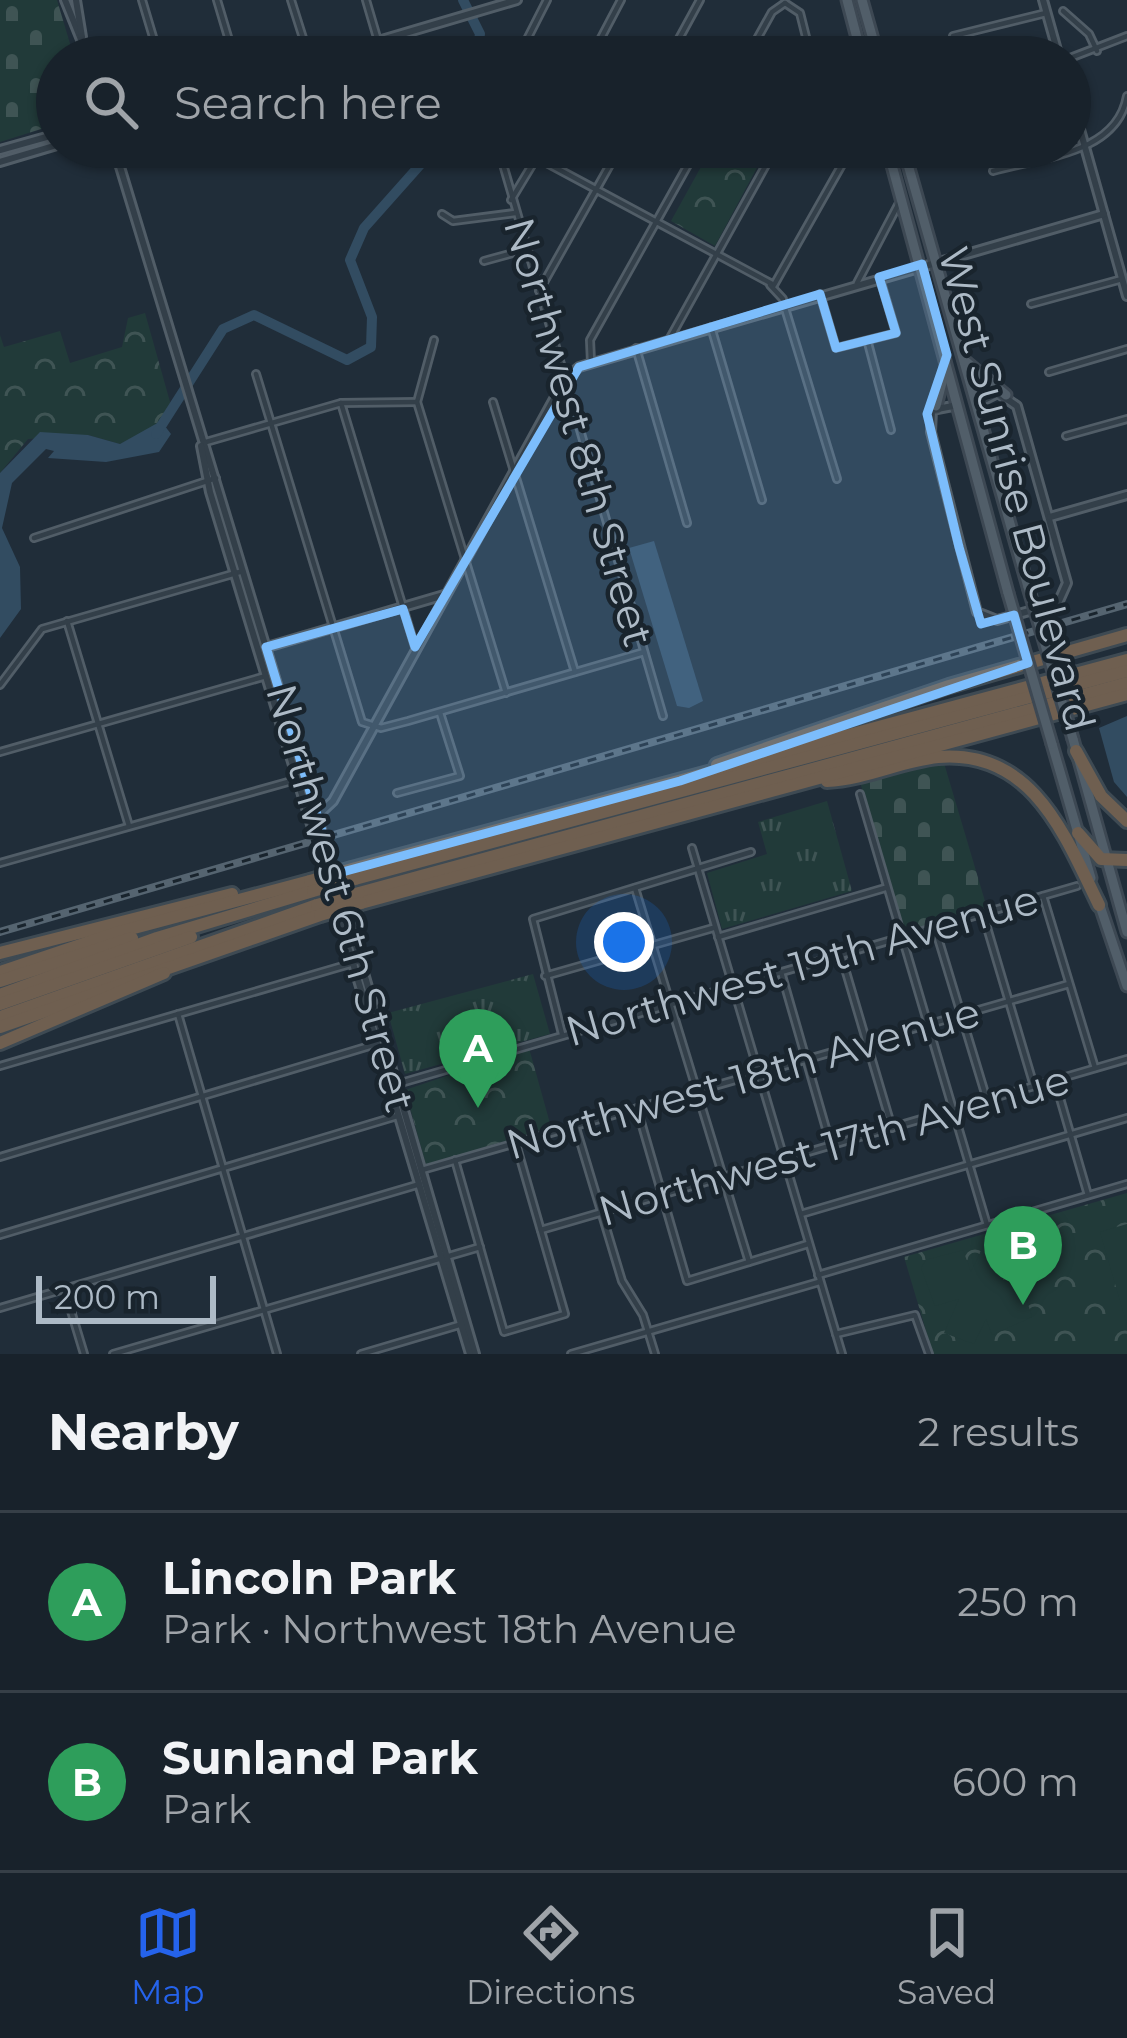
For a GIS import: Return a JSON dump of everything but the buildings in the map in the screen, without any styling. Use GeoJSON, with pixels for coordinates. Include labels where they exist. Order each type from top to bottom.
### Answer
{"type":"FeatureCollection","features":[{"type":"Feature","properties":{"kind":"highway"},"geometry":{"type":"LineString","coordinates":[[357,886],[680,781],[949,686],[1127,635]]}},
{"type":"Feature","properties":{"kind":"highway"},"geometry":{"type":"LineString","coordinates":[[680,781],[1127,660]]}},
{"type":"Feature","properties":{"kind":"highway"},"geometry":{"type":"LineString","coordinates":[[0,1000],[157,938],[1127,671]]}},
{"type":"Feature","properties":{"kind":"highway"},"geometry":{"type":"LineString","coordinates":[[0,981],[141,935],[315,898],[1127,683]]}},
{"type":"Feature","properties":{"kind":"highway"},"geometry":{"type":"LineString","coordinates":[[357,886],[796,783],[1030,719],[1127,698]]}},
{"type":"Feature","properties":{"kind":"highway"},"geometry":{"type":"LineString","coordinates":[[1074,746],[1101,796],[1127,820]]}},
{"type":"Feature","properties":{"kind":"highway"},"geometry":{"type":"LineString","coordinates":[[796,783],[852,779],[938,757],[994,766],[1025,784],[1058,818],[1099,905]]}},
{"type":"Feature","properties":{"kind":"highway"},"geometry":{"type":"LineString","coordinates":[[1078,832],[1107,862],[1127,860]]}},
{"type":"Feature","properties":{"kind":"highway"},"geometry":{"type":"LineString","coordinates":[[0,1016],[296,911],[315,898]]}},
{"type":"Feature","properties":{"kind":"highway"},"geometry":{"type":"LineString","coordinates":[[0,1042],[214,950],[315,898]]}},
{"type":"Feature","properties":{"kind":"highway"},"geometry":{"type":"LineString","coordinates":[[0,953],[202,899],[315,898]]}},
{"type":"Feature","properties":{"kind":"highway"},"geometry":{"type":"LineString","coordinates":[[0,972],[119,932],[315,898]]}},
{"type":"Feature","properties":{"kind":"highway"},"geometry":{"type":"LineString","coordinates":[[0,1000],[153,949],[296,911]]}},
{"type":"Feature","properties":{"kind":"highway"},"geometry":{"type":"LineString","coordinates":[[0,1027],[214,950]]}},
{"type":"Feature","properties":{"kind":"main road"},"geometry":{"type":"LineString","coordinates":[[847,0],[856,36]]}},
{"type":"Feature","properties":{"kind":"main road"},"geometry":{"type":"LineString","coordinates":[[862,0],[872,36]]}},
{"type":"Feature","properties":{"kind":"main road","name":"West Sunrise Boulevard"},"geometry":{"type":"LineString","coordinates":[[893,168],[962,406],[1028,663],[1127,986]]}},
{"type":"Feature","properties":{"kind":"main road","name":"West Sunrise Boulevard"},"geometry":{"type":"LineString","coordinates":[[909,168],[1127,932]]}},
{"type":"Feature","properties":{"kind":"main road"},"geometry":{"type":"LineString","coordinates":[[936,406],[947,355]]}},
{"type":"Feature","properties":{"kind":"main road"},"geometry":{"type":"LineString","coordinates":[[963,359],[1006,394]]}},
{"type":"Feature","properties":{"kind":"street"},"geometry":{"type":"LineString","coordinates":[[65,0],[80,36]]}},
{"type":"Feature","properties":{"kind":"street"},"geometry":{"type":"LineString","coordinates":[[76,0],[81,36]]}},
{"type":"Feature","properties":{"kind":"street"},"geometry":{"type":"LineString","coordinates":[[142,0],[153,36]]}},
{"type":"Feature","properties":{"kind":"street"},"geometry":{"type":"LineString","coordinates":[[217,0],[228,36]]}},
{"type":"Feature","properties":{"kind":"street"},"geometry":{"type":"LineString","coordinates":[[291,0],[302,36]]}},
{"type":"Feature","properties":{"kind":"street"},"geometry":{"type":"LineString","coordinates":[[366,0],[377,36]]}},
{"type":"Feature","properties":{"kind":"street"},"geometry":{"type":"LineString","coordinates":[[395,36],[517,0]]}},
{"type":"Feature","properties":{"kind":"street"},"geometry":{"type":"LineString","coordinates":[[529,36],[547,0]]}},
{"type":"Feature","properties":{"kind":"street"},"geometry":{"type":"LineString","coordinates":[[602,36],[621,0]]}},
{"type":"Feature","properties":{"kind":"street"},"geometry":{"type":"LineString","coordinates":[[680,36],[700,0]]}},
{"type":"Feature","properties":{"kind":"street"},"geometry":{"type":"LineString","coordinates":[[1043,0],[1054,36]]}},
{"type":"Feature","properties":{"kind":"street"},"geometry":{"type":"LineString","coordinates":[[759,36],[772,12],[786,2],[800,13],[806,36]]}},
{"type":"Feature","properties":{"kind":"street"},"geometry":{"type":"LineString","coordinates":[[1064,10],[1090,36]]}},
{"type":"Feature","properties":{"kind":"street"},"geometry":{"type":"LineString","coordinates":[[953,36],[1047,13]]}},
{"type":"Feature","properties":{"kind":"street"},"geometry":{"type":"LineString","coordinates":[[1091,52],[1116,36],[1127,36]]}},
{"type":"Feature","properties":{"kind":"street"},"geometry":{"type":"LineString","coordinates":[[1091,38],[1097,50]]}},
{"type":"Feature","properties":{"kind":"street"},"geometry":{"type":"LineString","coordinates":[[1091,142],[1110,134],[1123,115],[1127,96]]}},
{"type":"Feature","properties":{"kind":"street"},"geometry":{"type":"LineString","coordinates":[[0,150],[36,140]]}},
{"type":"Feature","properties":{"kind":"street"},"geometry":{"type":"LineString","coordinates":[[0,162],[36,151]]}},
{"type":"Feature","properties":{"kind":"street","name":"Northwest 6th Street"},"geometry":{"type":"LineString","coordinates":[[120,168],[262,649],[318,815],[376,1044],[418,1171]]}},
{"type":"Feature","properties":{"kind":"street","name":"Northwest 8th Street"},"geometry":{"type":"LineString","coordinates":[[503,168],[663,716]]}},
{"type":"Feature","properties":{"kind":"street"},"geometry":{"type":"LineString","coordinates":[[511,200],[530,168]]}},
{"type":"Feature","properties":{"kind":"street"},"geometry":{"type":"LineString","coordinates":[[557,168],[774,284],[837,478]]}},
{"type":"Feature","properties":{"kind":"street"},"geometry":{"type":"LineString","coordinates":[[539,291],[608,168]]}},
{"type":"Feature","properties":{"kind":"street"},"geometry":{"type":"LineString","coordinates":[[591,362],[590,340],[686,168]]}},
{"type":"Feature","properties":{"kind":"street"},"geometry":{"type":"LineString","coordinates":[[670,338],[765,168]]}},
{"type":"Feature","properties":{"kind":"street"},"geometry":{"type":"LineString","coordinates":[[774,284],[840,168]]}},
{"type":"Feature","properties":{"kind":"street"},"geometry":{"type":"LineString","coordinates":[[993,171],[1004,168]]}},
{"type":"Feature","properties":{"kind":"street"},"geometry":{"type":"LineString","coordinates":[[1091,168],[1127,296]]}},
{"type":"Feature","properties":{"kind":"street"},"geometry":{"type":"LineString","coordinates":[[857,284],[902,198]]}},
{"type":"Feature","properties":{"kind":"street"},"geometry":{"type":"LineString","coordinates":[[442,214],[453,221],[515,213]]}},
{"type":"Feature","properties":{"kind":"street"},"geometry":{"type":"LineString","coordinates":[[318,815],[334,795],[565,379],[591,362],[783,302],[1104,214]]}},
{"type":"Feature","properties":{"kind":"street"},"geometry":{"type":"LineString","coordinates":[[484,261],[525,249]]}},
{"type":"Feature","properties":{"kind":"street"},"geometry":{"type":"LineString","coordinates":[[820,294],[836,348],[896,333],[879,277]]}},
{"type":"Feature","properties":{"kind":"street"},"geometry":{"type":"LineString","coordinates":[[1031,304],[1122,280]]}},
{"type":"Feature","properties":{"kind":"street"},"geometry":{"type":"LineString","coordinates":[[711,326],[762,500]]}},
{"type":"Feature","properties":{"kind":"street"},"geometry":{"type":"LineString","coordinates":[[434,340],[417,402],[506,694]]}},
{"type":"Feature","properties":{"kind":"street"},"geometry":{"type":"LineString","coordinates":[[867,340],[891,430]]}},
{"type":"Feature","properties":{"kind":"street"},"geometry":{"type":"LineString","coordinates":[[636,348],[687,523]]}},
{"type":"Feature","properties":{"kind":"street"},"geometry":{"type":"LineString","coordinates":[[1049,371],[1127,349]]}},
{"type":"Feature","properties":{"kind":"street"},"geometry":{"type":"LineString","coordinates":[[256,374],[362,722],[381,728],[644,652]]}},
{"type":"Feature","properties":{"kind":"street"},"geometry":{"type":"LineString","coordinates":[[962,406],[936,406],[929,415],[931,432],[982,617],[997,620],[1064,598],[1067,583],[1019,412],[1006,394],[988,394],[976,404]]}},
{"type":"Feature","properties":{"kind":"street"},"geometry":{"type":"LineString","coordinates":[[201,445],[341,403],[417,402]]}},
{"type":"Feature","properties":{"kind":"street"},"geometry":{"type":"LineString","coordinates":[[341,403],[416,647]]}},
{"type":"Feature","properties":{"kind":"street"},"geometry":{"type":"LineString","coordinates":[[493,403],[575,672]]}},
{"type":"Feature","properties":{"kind":"street"},"geometry":{"type":"LineString","coordinates":[[1066,436],[1127,419]]}},
{"type":"Feature","properties":{"kind":"street"},"geometry":{"type":"LineString","coordinates":[[34,538],[211,479]]}},
{"type":"Feature","properties":{"kind":"street"},"geometry":{"type":"LineString","coordinates":[[1050,517],[1127,495]]}},
{"type":"Feature","properties":{"kind":"street"},"geometry":{"type":"LineString","coordinates":[[0,685],[38,632],[239,572]]}},
{"type":"Feature","properties":{"kind":"street"},"geometry":{"type":"LineString","coordinates":[[262,649],[445,595]]}},
{"type":"Feature","properties":{"kind":"street"},"geometry":{"type":"LineString","coordinates":[[428,602],[439,605]]}},
{"type":"Feature","properties":{"kind":"street"},"geometry":{"type":"LineString","coordinates":[[67,621],[129,826]]}},
{"type":"Feature","properties":{"kind":"street"},"geometry":{"type":"LineString","coordinates":[[0,752],[270,675]]}},
{"type":"Feature","properties":{"kind":"street","name":"Northwest 6th Street"},"geometry":{"type":"LineString","coordinates":[[270,675],[297,779],[472,1354]]}},
{"type":"Feature","properties":{"kind":"street"},"geometry":{"type":"LineString","coordinates":[[398,793],[460,776],[440,713]]}},
{"type":"Feature","properties":{"kind":"street"},"geometry":{"type":"LineString","coordinates":[[0,863],[297,779]]}},
{"type":"Feature","properties":{"kind":"street"},"geometry":{"type":"LineString","coordinates":[[860,794],[987,1225]]}},
{"type":"Feature","properties":{"kind":"street"},"geometry":{"type":"LineString","coordinates":[[314,804],[334,795]]}},
{"type":"Feature","properties":{"kind":"street"},"geometry":{"type":"LineString","coordinates":[[692,848],[842,1354]]}},
{"type":"Feature","properties":{"kind":"street"},"geometry":{"type":"LineString","coordinates":[[563,1036],[533,919],[752,852]]}},
{"type":"Feature","properties":{"kind":"street","name":"Northwest 19th Avenue"},"geometry":{"type":"LineString","coordinates":[[392,1086],[1077,886]]}},
{"type":"Feature","properties":{"kind":"street"},"geometry":{"type":"LineString","coordinates":[[635,888],[749,1262]]}},
{"type":"Feature","properties":{"kind":"street"},"geometry":{"type":"LineString","coordinates":[[718,937],[886,888]]}},
{"type":"Feature","properties":{"kind":"street"},"geometry":{"type":"LineString","coordinates":[[1043,896],[1095,1068]]}},
{"type":"Feature","properties":{"kind":"street"},"geometry":{"type":"LineString","coordinates":[[983,914],[1034,1086]]}},
{"type":"Feature","properties":{"kind":"street"},"geometry":{"type":"LineString","coordinates":[[935,927],[986,1100]]}},
{"type":"Feature","properties":{"kind":"street"},"geometry":{"type":"LineString","coordinates":[[545,976],[715,928]]}},
{"type":"Feature","properties":{"kind":"street"},"geometry":{"type":"LineString","coordinates":[[841,954],[892,1128]]}},
{"type":"Feature","properties":{"kind":"street"},"geometry":{"type":"LineString","coordinates":[[0,1066],[356,962]]}},
{"type":"Feature","properties":{"kind":"street"},"geometry":{"type":"LineString","coordinates":[[781,971],[831,1145]]}},
{"type":"Feature","properties":{"kind":"street","name":"Northwest 18th Avenue"},"geometry":{"type":"LineString","coordinates":[[418,1171],[1069,984]]}},
{"type":"Feature","properties":{"kind":"street"},"geometry":{"type":"LineString","coordinates":[[178,1014],[277,1354]]}},
{"type":"Feature","properties":{"kind":"street"},"geometry":{"type":"LineString","coordinates":[[0,1157],[376,1044]]}},
{"type":"Feature","properties":{"kind":"street","name":"Northwest 17th Avenue"},"geometry":{"type":"LineString","coordinates":[[542,1231],[1127,1059]]}},
{"type":"Feature","properties":{"kind":"street"},"geometry":{"type":"LineString","coordinates":[[1055,1081],[1088,1195]]}},
{"type":"Feature","properties":{"kind":"street"},"geometry":{"type":"LineString","coordinates":[[637,1108],[687,1281],[810,1244]]}},
{"type":"Feature","properties":{"kind":"street"},"geometry":{"type":"LineString","coordinates":[[0,1235],[400,1115]]}},
{"type":"Feature","properties":{"kind":"street"},"geometry":{"type":"LineString","coordinates":[[801,1214],[1127,1118]]}},
{"type":"Feature","properties":{"kind":"street"},"geometry":{"type":"LineString","coordinates":[[576,1126],[622,1281],[655,1354]]}},
{"type":"Feature","properties":{"kind":"street"},"geometry":{"type":"LineString","coordinates":[[454,1160],[504,1332],[565,1314],[516,1143]]}},
{"type":"Feature","properties":{"kind":"street"},"geometry":{"type":"LineString","coordinates":[[0,1308],[422,1183]]}},
{"type":"Feature","properties":{"kind":"street"},"geometry":{"type":"LineString","coordinates":[[571,1354],[1127,1184]]}},
{"type":"Feature","properties":{"kind":"street"},"geometry":{"type":"LineString","coordinates":[[113,1354],[480,1247]]}},
{"type":"Feature","properties":{"kind":"street"},"geometry":{"type":"LineString","coordinates":[[65,1290],[85,1354]]}},
{"type":"Feature","properties":{"kind":"street"},"geometry":{"type":"LineString","coordinates":[[836,1334],[915,1316],[929,1354]]}},
{"type":"Feature","properties":{"kind":"street"},"geometry":{"type":"LineString","coordinates":[[361,1354],[464,1324]]}},
{"type":"Feature","properties":{"kind":"highlighted area"},"geometry":{"type":"Polygon","coordinates":[[[922,264],[947,355],[927,414],[959,547],[981,624],[1014,615],[1028,663],[680,781],[335,874],[266,647],[403,609],[415,647],[579,367],[820,294],[836,348],[896,333],[879,277],[922,264]]]}},
{"type":"Feature","properties":{"kind":"green space"},"geometry":{"type":"Polygon","coordinates":[[[0,0],[57,0],[68,36],[36,36],[36,131],[0,142],[0,0]]]}},
{"type":"Feature","properties":{"kind":"green space"},"geometry":{"type":"Polygon","coordinates":[[[700,168],[757,168],[715,246],[671,221],[700,168]]]}},
{"type":"Feature","properties":{"kind":"green space"},"geometry":{"type":"Polygon","coordinates":[[[145,313],[172,409],[154,428],[120,444],[88,435],[28,439],[0,473],[0,335],[4,347],[60,331],[70,363],[122,347],[128,318],[145,313]]]}},
{"type":"Feature","properties":{"kind":"green space"},"geometry":{"type":"Polygon","coordinates":[[[944,763],[987,908],[904,932],[860,782],[944,763]]]}},
{"type":"Feature","properties":{"kind":"green space"},"geometry":{"type":"Polygon","coordinates":[[[827,801],[852,891],[722,929],[707,873],[767,854],[758,822],[827,801]]]}},
{"type":"Feature","properties":{"kind":"green space"},"geometry":{"type":"Polygon","coordinates":[[[533,974],[550,1034],[405,1074],[388,1013],[533,974]]]}},
{"type":"Feature","properties":{"kind":"green space"},"geometry":{"type":"Polygon","coordinates":[[[529,1048],[551,1127],[426,1165],[405,1090],[529,1048]]]}},
{"type":"Feature","properties":{"kind":"green space"},"geometry":{"type":"Polygon","coordinates":[[[1127,1193],[1127,1354],[933,1354],[904,1257],[1127,1193]]]}},
{"type":"Feature","properties":{"kind":"green space"},"geometry":{"type":"Polygon","coordinates":[[[1127,1224],[1127,1325],[1100,1232],[1127,1224]]]}},
{"type":"Feature","properties":{"kind":"green space"},"geometry":{"type":"Polygon","coordinates":[[[985,1242],[1013,1257],[1003,1280],[1022,1285],[1032,1317],[992,1335],[986,1319],[974,1344],[944,1333],[959,1299],[935,1306],[921,1268],[926,1260],[963,1250],[971,1272],[985,1242]]]}},
{"type":"Feature","properties":{"kind":"water"},"geometry":{"type":"Polygon","coordinates":[[[161,421],[171,434],[159,452],[106,462],[48,458],[54,451],[46,449],[12,483],[2,528],[20,567],[21,609],[0,638],[0,473],[40,432],[88,435],[120,444],[161,421]]]}},
{"type":"Feature","properties":{"kind":"water"},"geometry":{"type":"Polygon","coordinates":[[[654,541],[703,701],[689,708],[677,706],[629,548],[654,541]]]}},
{"type":"Feature","properties":{"kind":"water"},"geometry":{"type":"Polygon","coordinates":[[[1127,716],[1127,797],[1114,782],[1099,728],[1127,716]]]}},
{"type":"Feature","properties":{"kind":"waterway"},"geometry":{"type":"LineString","coordinates":[[463,0],[480,36]]}},
{"type":"Feature","properties":{"kind":"waterway"},"geometry":{"type":"LineString","coordinates":[[156,434],[223,329],[254,315],[347,360],[371,347],[372,317],[350,260],[364,228],[417,168]]}},
{"type":"Feature","properties":{"kind":"railway"},"geometry":{"type":"LineString","coordinates":[[0,932],[1127,604]]}},
{"type":"Feature","properties":{"kind":"place","name":"Lincoln Park"},"geometry":{"type":"Point","coordinates":[478,1108]}},
{"type":"Feature","properties":{"kind":"place","name":"Sunland Park"},"geometry":{"type":"Point","coordinates":[1023,1305]}}]}
